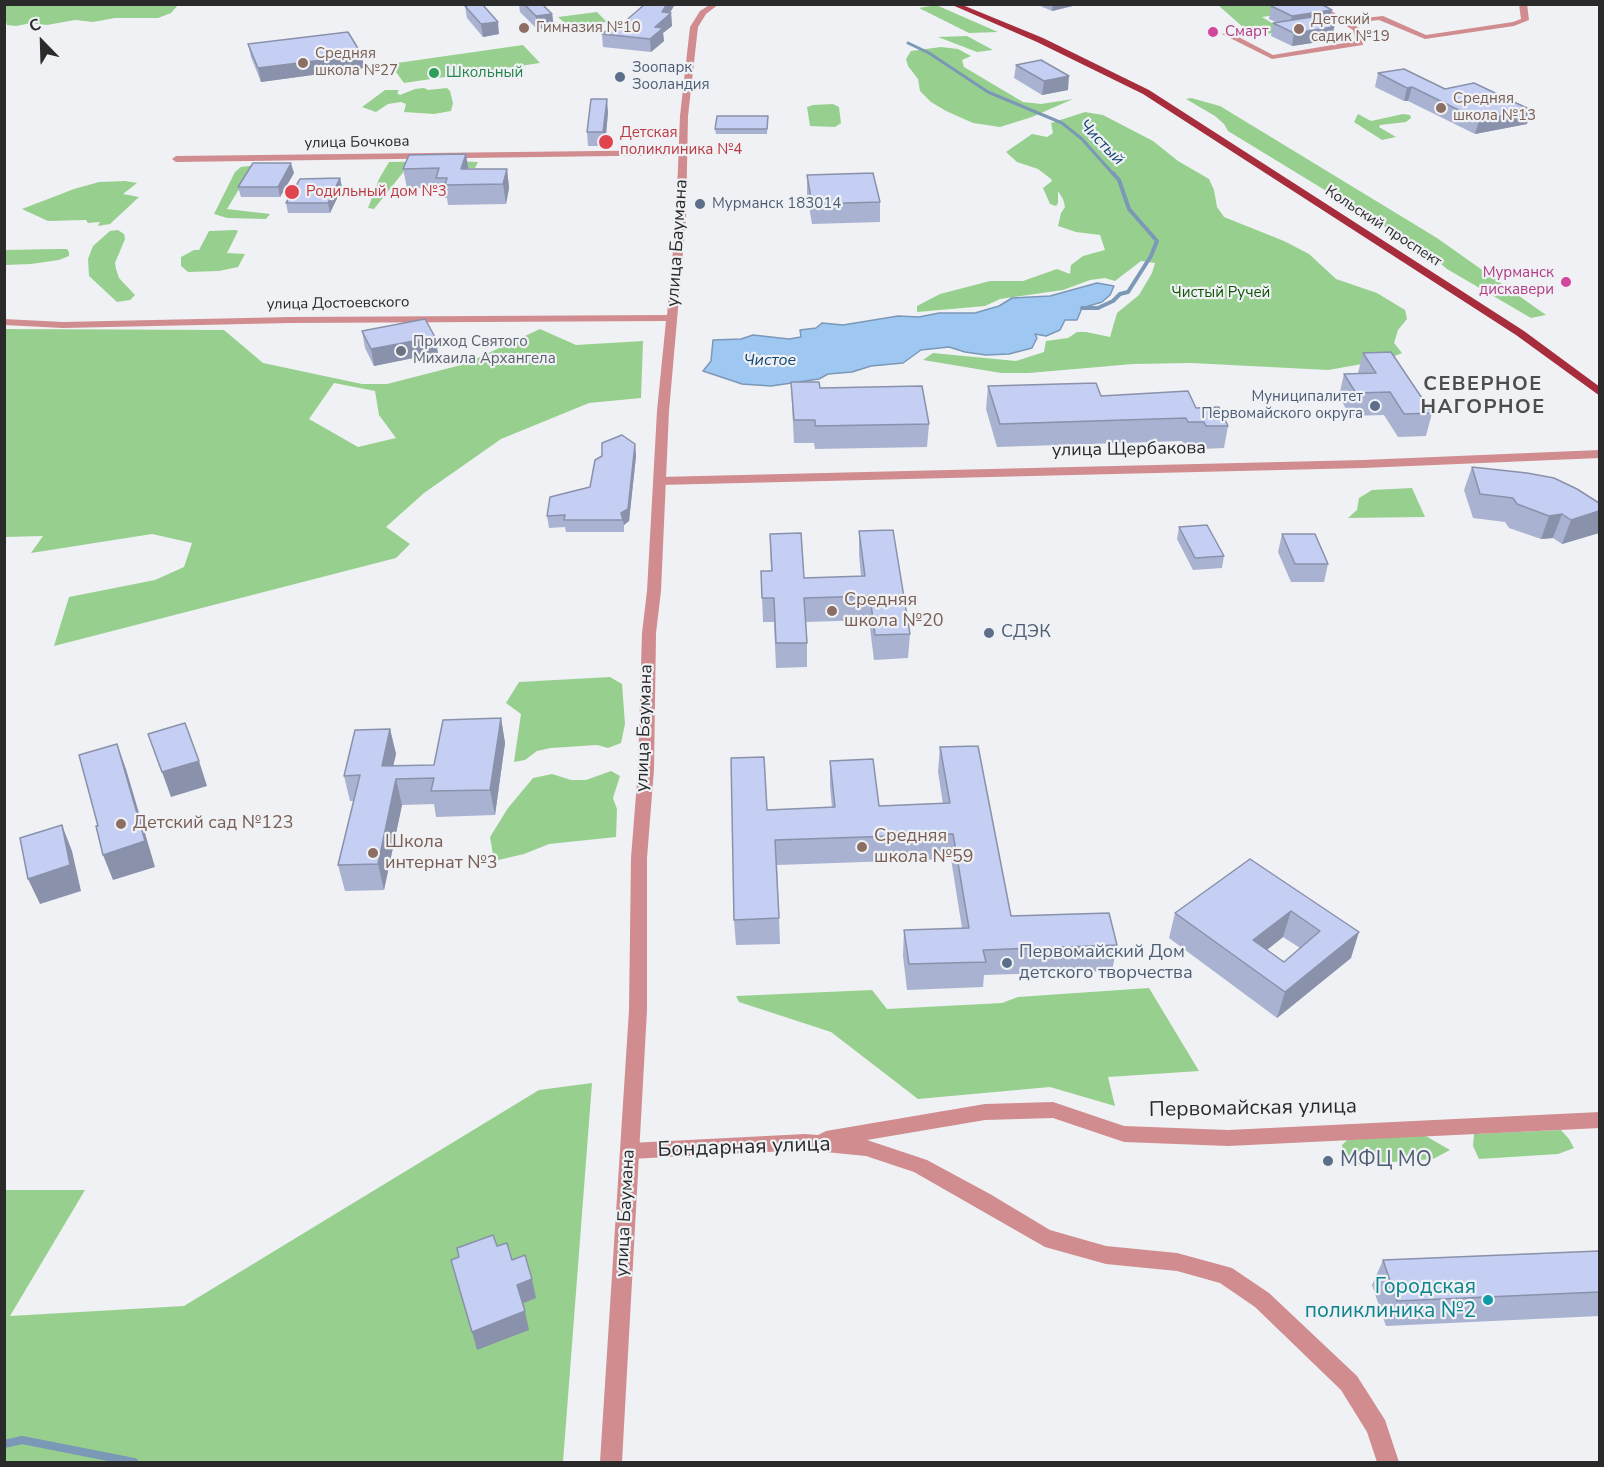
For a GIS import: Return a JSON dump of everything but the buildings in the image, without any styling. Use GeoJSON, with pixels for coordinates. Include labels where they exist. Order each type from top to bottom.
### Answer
{"type":"FeatureCollection","features":[{"type":"Feature","properties":{"kind":"main road","name":"Кольский проспект"},"geometry":{"type":"LineString","coordinates":[[953,4],[1040,40],[1146,92],[1524,336],[1599,393]]}},
{"type":"Feature","properties":{"kind":"main road","name":"Кольский проспект"},"geometry":{"type":"LineString","coordinates":[[971,4],[1052,37],[1114,68],[1136,82],[1146,92]]}},
{"type":"Feature","properties":{"kind":"main road"},"geometry":{"type":"LineString","coordinates":[[1101,70],[1111,71],[1114,68]]}},
{"type":"Feature","properties":{"kind":"street","name":"улица Баумана"},"geometry":{"type":"LineString","coordinates":[[611,1462],[638,1010],[639,858],[646,769],[647,670],[659,481],[681,218],[684,116],[694,27],[704,13],[716,4]]}},
{"type":"Feature","properties":{"kind":"street"},"geometry":{"type":"LineString","coordinates":[[1226,34],[1272,57],[1360,43],[1356,29],[1314,4]]}},
{"type":"Feature","properties":{"kind":"street"},"geometry":{"type":"LineString","coordinates":[[1346,22],[1380,18],[1425,37],[1514,24],[1525,20],[1523,4]]}},
{"type":"Feature","properties":{"kind":"street","name":"улица Бочкова"},"geometry":{"type":"LineString","coordinates":[[176,159],[683,153]]}},
{"type":"Feature","properties":{"kind":"street","name":"улица Достоевского"},"geometry":{"type":"LineString","coordinates":[[4,322],[63,325],[314,319],[673,318]]}},
{"type":"Feature","properties":{"kind":"street","name":"улица Щербакова"},"geometry":{"type":"LineString","coordinates":[[659,481],[1364,464],[1599,454]]}},
{"type":"Feature","properties":{"kind":"street","name":"Первомайская улица"},"geometry":{"type":"LineString","coordinates":[[806,1142],[985,1112],[1042,1110],[1053,1110],[1124,1134],[1228,1138],[1599,1120]]}},
{"type":"Feature","properties":{"kind":"street","name":"Бондарная улица"},"geometry":{"type":"LineString","coordinates":[[630,1151],[806,1142],[866,1148],[920,1166],[983,1200],[1045,1238],[1106,1255],[1177,1262],[1225,1275],[1262,1300],[1349,1383],[1365,1404],[1377,1428],[1389,1462]]}},
{"type":"Feature","properties":{"kind":"green space"},"geometry":{"type":"Polygon","coordinates":[[[4,5],[178,5],[171,13],[158,18],[115,18],[93,22],[75,20],[47,25],[31,23],[16,26],[7,25],[4,5]]]}},
{"type":"Feature","properties":{"kind":"green space"},"geometry":{"type":"Polygon","coordinates":[[[936,5],[998,32],[969,33],[919,8],[936,5]]]}},
{"type":"Feature","properties":{"kind":"green space"},"geometry":{"type":"Polygon","coordinates":[[[1218,5],[1304,5],[1310,10],[1262,17],[1285,31],[1253,36],[1218,5]]]}},
{"type":"Feature","properties":{"kind":"green space"},"geometry":{"type":"Polygon","coordinates":[[[597,12],[607,22],[569,27],[558,17],[597,12]]]}},
{"type":"Feature","properties":{"kind":"green space"},"geometry":{"type":"Polygon","coordinates":[[[967,36],[993,50],[977,52],[938,37],[967,36]]]}},
{"type":"Feature","properties":{"kind":"green space","name":"Школьный"},"geometry":{"type":"Polygon","coordinates":[[[523,45],[540,63],[404,83],[390,64],[523,45]]]}},
{"type":"Feature","properties":{"kind":"green space"},"geometry":{"type":"Polygon","coordinates":[[[941,47],[958,49],[971,56],[962,60],[964,67],[1023,102],[1041,104],[1073,99],[1032,117],[1000,127],[973,123],[931,102],[920,91],[918,79],[908,66],[906,59],[911,51],[941,47]]]}},
{"type":"Feature","properties":{"kind":"green space"},"geometry":{"type":"Polygon","coordinates":[[[424,88],[428,90],[447,88],[453,103],[451,111],[434,114],[404,112],[406,104],[401,102],[388,104],[376,112],[362,107],[385,90],[399,90],[397,93],[400,95],[424,88]]]}},
{"type":"Feature","properties":{"kind":"green space"},"geometry":{"type":"Polygon","coordinates":[[[1191,98],[1220,106],[1437,238],[1546,315],[1531,318],[1447,269],[1428,253],[1228,131],[1215,116],[1186,99],[1191,98]]]}},
{"type":"Feature","properties":{"kind":"green space"},"geometry":{"type":"Polygon","coordinates":[[[833,104],[839,107],[841,123],[835,127],[810,126],[807,107],[833,104]]]}},
{"type":"Feature","properties":{"kind":"green space","name":"Чистый Ручей"},"geometry":{"type":"Polygon","coordinates":[[[1085,112],[1103,115],[1153,141],[1178,161],[1209,179],[1217,207],[1224,217],[1284,241],[1309,254],[1336,279],[1377,293],[1405,310],[1407,319],[1398,330],[1394,343],[1402,353],[1385,360],[1328,370],[1191,363],[1133,364],[1029,373],[1001,373],[923,360],[933,353],[1016,361],[1044,352],[1046,341],[1068,338],[1077,332],[1110,337],[1117,313],[1139,295],[1155,263],[1141,261],[1115,281],[1105,278],[1090,280],[1063,290],[1000,299],[985,306],[917,312],[917,306],[940,294],[990,281],[1023,281],[1057,269],[1070,274],[1071,265],[1083,256],[1105,250],[1100,235],[1076,232],[1058,226],[1065,207],[1058,191],[1058,203],[1056,206],[1050,204],[1043,188],[1052,181],[1051,179],[1038,169],[1017,162],[1006,152],[1032,134],[1047,137],[1053,133],[1051,123],[1085,112]]]}},
{"type":"Feature","properties":{"kind":"green space"},"geometry":{"type":"Polygon","coordinates":[[[1358,114],[1371,121],[1403,114],[1410,115],[1411,118],[1406,122],[1380,125],[1379,127],[1396,137],[1382,140],[1354,122],[1358,114]]]}},
{"type":"Feature","properties":{"kind":"green space"},"geometry":{"type":"Polygon","coordinates":[[[389,162],[478,162],[475,168],[405,170],[374,209],[368,208],[379,179],[389,162]]]}},
{"type":"Feature","properties":{"kind":"green space"},"geometry":{"type":"Polygon","coordinates":[[[257,165],[250,171],[227,209],[270,214],[266,219],[227,218],[214,214],[235,172],[241,167],[257,165]]]}},
{"type":"Feature","properties":{"kind":"green space"},"geometry":{"type":"Polygon","coordinates":[[[99,182],[137,183],[123,194],[139,197],[110,224],[98,226],[100,222],[88,223],[86,220],[48,221],[22,209],[99,182]]]}},
{"type":"Feature","properties":{"kind":"green space"},"geometry":{"type":"Polygon","coordinates":[[[118,230],[124,234],[125,239],[115,263],[116,269],[119,278],[135,295],[130,300],[117,302],[89,276],[88,259],[93,246],[110,231],[118,230]]]}},
{"type":"Feature","properties":{"kind":"green space"},"geometry":{"type":"Polygon","coordinates":[[[209,231],[238,231],[227,253],[245,254],[238,267],[219,271],[188,272],[181,266],[181,257],[194,250],[199,250],[209,231]]]}},
{"type":"Feature","properties":{"kind":"green space"},"geometry":{"type":"Polygon","coordinates":[[[67,249],[69,256],[59,260],[5,265],[5,250],[67,249]]]}},
{"type":"Feature","properties":{"kind":"green space"},"geometry":{"type":"Polygon","coordinates":[[[5,329],[224,330],[263,363],[362,384],[387,384],[465,364],[540,329],[576,345],[643,341],[641,398],[589,403],[501,439],[424,493],[386,527],[410,544],[396,558],[54,646],[69,597],[155,580],[184,567],[192,543],[152,534],[31,553],[43,536],[5,537],[5,329]],[[334,383],[309,419],[358,447],[396,438],[379,415],[375,391],[334,383]]]}},
{"type":"Feature","properties":{"kind":"green space"},"geometry":{"type":"Polygon","coordinates":[[[1412,488],[1425,517],[1348,518],[1357,510],[1359,498],[1372,490],[1412,488]]]}},
{"type":"Feature","properties":{"kind":"green space"},"geometry":{"type":"Polygon","coordinates":[[[610,677],[622,684],[625,724],[621,743],[608,748],[597,745],[551,748],[537,751],[525,760],[514,762],[521,714],[506,703],[519,682],[610,677]]]}},
{"type":"Feature","properties":{"kind":"green space"},"geometry":{"type":"Polygon","coordinates":[[[611,771],[620,776],[613,798],[617,809],[616,837],[549,844],[524,854],[494,861],[490,837],[508,808],[533,778],[552,774],[571,780],[586,780],[611,771]]]}},
{"type":"Feature","properties":{"kind":"green space"},"geometry":{"type":"Polygon","coordinates":[[[1149,988],[1199,1071],[1108,1077],[1115,1106],[1050,1087],[918,1099],[831,1032],[739,1002],[736,996],[872,990],[887,1009],[1002,1003],[1018,997],[1149,988]]]}},
{"type":"Feature","properties":{"kind":"green space"},"geometry":{"type":"Polygon","coordinates":[[[592,1083],[563,1462],[5,1462],[5,1190],[85,1190],[10,1316],[184,1306],[539,1090],[592,1083]]]}},
{"type":"Feature","properties":{"kind":"green space"},"geometry":{"type":"Polygon","coordinates":[[[1561,1130],[1574,1148],[1558,1154],[1479,1159],[1473,1146],[1474,1134],[1561,1130]]]}},
{"type":"Feature","properties":{"kind":"green space"},"geometry":{"type":"Polygon","coordinates":[[[1424,1135],[1450,1150],[1433,1159],[1352,1165],[1343,1161],[1342,1145],[1347,1140],[1424,1135]]]}},
{"type":"Feature","properties":{"kind":"water","name":"Чистое"},"geometry":{"type":"Polygon","coordinates":[[[1097,283],[1114,286],[1110,295],[1102,302],[1082,308],[1077,320],[1065,320],[1060,330],[1046,336],[1035,334],[1037,338],[1032,348],[1009,354],[986,355],[949,347],[921,350],[903,363],[871,366],[852,372],[828,374],[819,379],[771,386],[742,384],[703,371],[711,361],[713,340],[741,339],[753,335],[789,339],[801,337],[800,330],[816,328],[822,323],[843,325],[898,316],[919,317],[939,313],[975,313],[999,306],[1012,298],[1050,296],[1097,283]]]}},
{"type":"Feature","properties":{"kind":"waterway","name":"Чистый"},"geometry":{"type":"LineString","coordinates":[[908,43],[929,53],[988,92],[1062,123],[1082,139],[1114,175]]}},
{"type":"Feature","properties":{"kind":"waterway","name":"Чистый"},"geometry":{"type":"LineString","coordinates":[[1082,308],[1098,308],[1113,301],[1120,294],[1128,292],[1151,256],[1157,241],[1129,209],[1119,180],[1113,173]]}},
{"type":"Feature","properties":{"kind":"waterway"},"geometry":{"type":"LineString","coordinates":[[4,1444],[22,1440],[134,1462]]}},
{"type":"Feature","properties":{"kind":"place","name":"Гимназия №10"},"geometry":{"type":"Point","coordinates":[524,28]}},
{"type":"Feature","properties":{"kind":"place","name":"Детский садик №19"},"geometry":{"type":"Point","coordinates":[1299,29]}},
{"type":"Feature","properties":{"kind":"place","name":"Смарт"},"geometry":{"type":"Point","coordinates":[1213,32]}},
{"type":"Feature","properties":{"kind":"place","name":"Средняя школа №27"},"geometry":{"type":"Point","coordinates":[303,63]}},
{"type":"Feature","properties":{"kind":"place","name":"Школьный"},"geometry":{"type":"Point","coordinates":[434,73]}},
{"type":"Feature","properties":{"kind":"place","name":"Зоопарк Зооландия"},"geometry":{"type":"Point","coordinates":[620,77]}},
{"type":"Feature","properties":{"kind":"place","name":"Средняя школа №13"},"geometry":{"type":"Point","coordinates":[1441,108]}},
{"type":"Feature","properties":{"kind":"place","name":"Детская поликлиника №4"},"geometry":{"type":"Point","coordinates":[606,142]}},
{"type":"Feature","properties":{"kind":"place","name":"Родильный дом №3"},"geometry":{"type":"Point","coordinates":[292,192]}},
{"type":"Feature","properties":{"kind":"place","name":"Мурманск 183014"},"geometry":{"type":"Point","coordinates":[700,204]}},
{"type":"Feature","properties":{"kind":"place","name":"Мурманск дискавери"},"geometry":{"type":"Point","coordinates":[1566,282]}},
{"type":"Feature","properties":{"kind":"place","name":"Приход Святого Михаила Архангела"},"geometry":{"type":"Point","coordinates":[401,351]}},
{"type":"Feature","properties":{"kind":"place","name":"Муниципалитет Первомайского округа"},"geometry":{"type":"Point","coordinates":[1375,406]}},
{"type":"Feature","properties":{"kind":"place","name":"Средняя школа №20"},"geometry":{"type":"Point","coordinates":[832,611]}},
{"type":"Feature","properties":{"kind":"place","name":"СДЭК"},"geometry":{"type":"Point","coordinates":[989,633]}},
{"type":"Feature","properties":{"kind":"place","name":"Детский сад №123"},"geometry":{"type":"Point","coordinates":[121,824]}},
{"type":"Feature","properties":{"kind":"place","name":"Средняя школа №59"},"geometry":{"type":"Point","coordinates":[862,847]}},
{"type":"Feature","properties":{"kind":"place","name":"Школа интернат №3"},"geometry":{"type":"Point","coordinates":[373,853]}},
{"type":"Feature","properties":{"kind":"place","name":"Первомайский Дом детского творчества"},"geometry":{"type":"Point","coordinates":[1007,963]}},
{"type":"Feature","properties":{"kind":"place","name":"МФЦ МО"},"geometry":{"type":"Point","coordinates":[1328,1161]}},
{"type":"Feature","properties":{"kind":"place","name":"Городская поликлиника №2"},"geometry":{"type":"Point","coordinates":[1488,1300]}},
{"type":"Feature","properties":{"kind":"district","name":"СЕВЕРНОЕ НАГОРНОЕ"},"geometry":{"type":"Point","coordinates":[1483,396]}}]}
